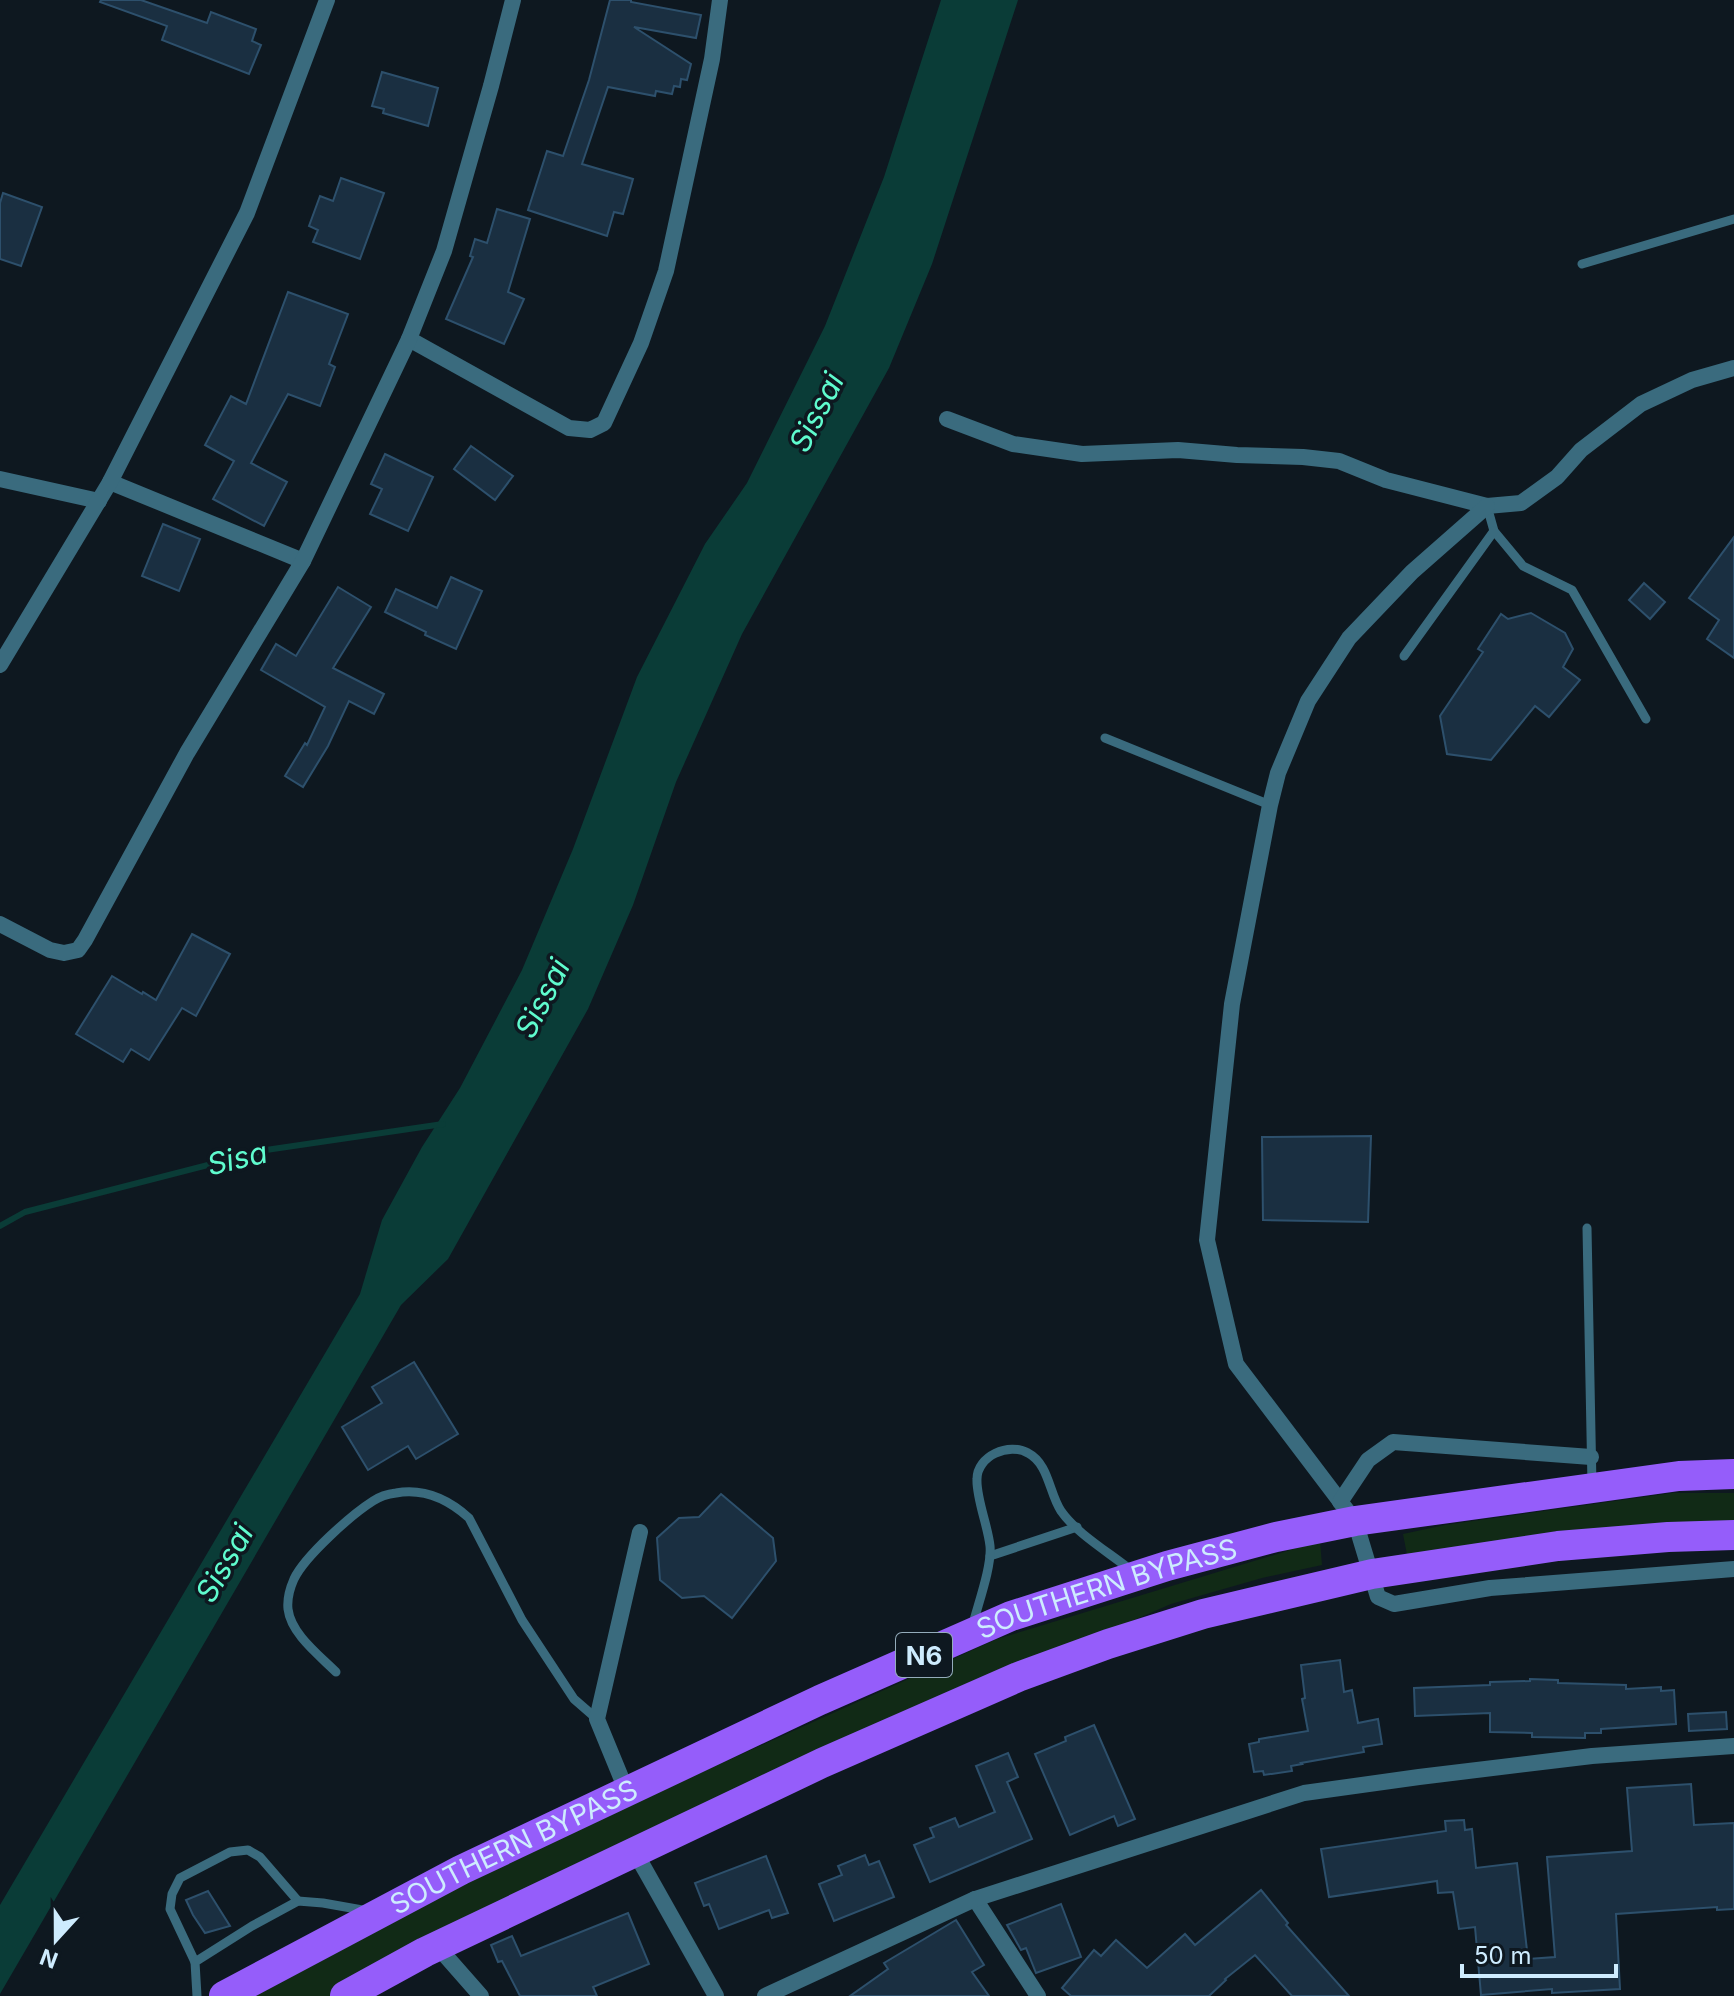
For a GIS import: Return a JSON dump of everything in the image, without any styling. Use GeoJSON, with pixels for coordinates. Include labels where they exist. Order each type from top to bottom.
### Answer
{"type":"FeatureCollection","features":[{"type":"Feature","properties":{"kind":"highway","name":"SOUTHERN BYPASS"},"geometry":{"type":"LineString","coordinates":[[224,1996],[461,1870],[820,1700],[1011,1616],[1138,1575],[1276,1537],[1348,1511],[1592,1489],[1679,1476],[1734,1474]]}},
{"type":"Feature","properties":{"kind":"highway","name":"SOUTHERN BYPASS"},"geometry":{"type":"LineString","coordinates":[[345,1996],[437,1946],[822,1763],[1018,1677],[1108,1644],[1203,1614],[1372,1574],[1558,1546],[1734,1535]]}},
{"type":"Feature","properties":{"kind":"street"},"geometry":{"type":"LineString","coordinates":[[0,665],[110,482],[247,213],[327,0]]}},
{"type":"Feature","properties":{"kind":"street"},"geometry":{"type":"LineString","coordinates":[[0,924],[50,950],[64,953],[78,950],[187,753],[303,561],[409,339],[444,251],[513,0]]}},
{"type":"Feature","properties":{"kind":"street"},"geometry":{"type":"LineString","coordinates":[[409,339],[569,428],[590,430],[604,423],[641,343],[666,271],[712,59],[720,0]]}},
{"type":"Feature","properties":{"kind":"street"},"geometry":{"type":"LineString","coordinates":[[947,419],[1013,444],[1082,454],[1178,450],[1339,461],[1386,480],[1487,506],[1521,503],[1557,477],[1581,450],[1641,404],[1692,380],[1734,368]]}},
{"type":"Feature","properties":{"kind":"street"},"geometry":{"type":"LineString","coordinates":[[0,479],[99,501]]}},
{"type":"Feature","properties":{"kind":"street"},"geometry":{"type":"LineString","coordinates":[[110,482],[303,561]]}},
{"type":"Feature","properties":{"kind":"street"},"geometry":{"type":"LineString","coordinates":[[1487,506],[1412,572],[1349,638],[1308,701],[1278,773],[1232,1004],[1207,1240],[1236,1364],[1348,1511],[1378,1597],[1394,1604],[1490,1588],[1734,1569]]}},
{"type":"Feature","properties":{"kind":"street"},"geometry":{"type":"LineString","coordinates":[[1348,1511],[1368,1460],[1393,1442],[1591,1457]]}},
{"type":"Feature","properties":{"kind":"street"},"geometry":{"type":"LineString","coordinates":[[627,1792],[597,1719],[640,1532]]}},
{"type":"Feature","properties":{"kind":"street"},"geometry":{"type":"LineString","coordinates":[[765,1996],[975,1899],[1304,1793],[1592,1756],[1734,1746]]}},
{"type":"Feature","properties":{"kind":"street"},"geometry":{"type":"LineString","coordinates":[[635,1852],[716,1996]]}},
{"type":"Feature","properties":{"kind":"street"},"geometry":{"type":"LineString","coordinates":[[975,1899],[1038,1996]]}},
{"type":"Feature","properties":{"kind":"street"},"geometry":{"type":"LineString","coordinates":[[437,1946],[481,1996]]}},
{"type":"Feature","properties":{"kind":"lane"},"geometry":{"type":"LineString","coordinates":[[1582,264],[1734,219]]}},
{"type":"Feature","properties":{"kind":"lane"},"geometry":{"type":"LineString","coordinates":[[1487,506],[1494,531],[1523,566],[1572,590],[1646,719]]}},
{"type":"Feature","properties":{"kind":"lane"},"geometry":{"type":"LineString","coordinates":[[1404,656],[1494,531]]}},
{"type":"Feature","properties":{"kind":"lane"},"geometry":{"type":"LineString","coordinates":[[1105,738],[1270,805]]}},
{"type":"Feature","properties":{"kind":"lane"},"geometry":{"type":"LineString","coordinates":[[1587,1228],[1592,1489]]}},
{"type":"Feature","properties":{"kind":"lane"},"geometry":{"type":"LineString","coordinates":[[970,1634],[990,1556],[978,1471],[991,1455],[1019,1449],[1030,1454],[1041,1465],[1061,1511],[1138,1575]]}},
{"type":"Feature","properties":{"kind":"lane"},"geometry":{"type":"LineString","coordinates":[[336,1672],[295,1627],[288,1611],[293,1580],[311,1555],[375,1499],[397,1493],[422,1493],[440,1498],[469,1518],[522,1620],[574,1699],[597,1719]]}},
{"type":"Feature","properties":{"kind":"lane"},"geometry":{"type":"LineString","coordinates":[[990,1556],[1077,1527]]}},
{"type":"Feature","properties":{"kind":"lane"},"geometry":{"type":"LineString","coordinates":[[197,1996],[195,1962],[170,1909],[172,1894],[180,1878],[230,1852],[248,1850],[260,1857],[298,1901]]}},
{"type":"Feature","properties":{"kind":"lane"},"geometry":{"type":"LineString","coordinates":[[195,1962],[298,1901],[379,1913]]}},
{"type":"Feature","properties":{"kind":"shaded area"},"geometry":{"type":"Polygon","coordinates":[[[1672,1493],[1734,1493],[1734,1525],[1408,1560],[1403,1534],[1445,1525],[1672,1493]]]}},
{"type":"Feature","properties":{"kind":"shaded area"},"geometry":{"type":"Polygon","coordinates":[[[1320,1541],[1322,1565],[1262,1578],[1171,1604],[1102,1634],[338,1996],[256,1996],[447,1893],[691,1777],[997,1639],[1320,1541]]]}},
{"type":"Feature","properties":{"kind":"water","name":"Sissai"},"geometry":{"type":"Polygon","coordinates":[[[941,0],[1018,0],[932,264],[889,368],[742,634],[676,782],[633,905],[588,1009],[448,1259],[401,1305],[0,1994],[0,1905],[360,1294],[382,1220],[422,1147],[460,1088],[522,970],[573,849],[637,677],[705,544],[747,483],[825,326],[884,177],[941,0]]]}},
{"type":"Feature","properties":{"kind":"building"},"geometry":{"type":"Polygon","coordinates":[[[101,0],[141,0],[207,23],[211,12],[256,29],[252,41],[261,45],[249,74],[162,40],[167,26],[101,0]]]}},
{"type":"Feature","properties":{"kind":"building"},"geometry":{"type":"Polygon","coordinates":[[[610,0],[631,0],[701,15],[696,38],[634,27],[691,64],[687,80],[681,79],[680,87],[674,86],[672,94],[656,91],[655,96],[608,87],[582,164],[633,179],[623,214],[614,212],[607,236],[528,210],[547,151],[563,156],[589,80],[610,0]]]}},
{"type":"Feature","properties":{"kind":"building"},"geometry":{"type":"Polygon","coordinates":[[[382,72],[438,88],[428,126],[383,113],[384,109],[372,106],[382,72]]]}},
{"type":"Feature","properties":{"kind":"building"},"geometry":{"type":"Polygon","coordinates":[[[341,178],[384,193],[360,259],[313,242],[318,230],[309,226],[320,196],[333,201],[341,178]]]}},
{"type":"Feature","properties":{"kind":"building"},"geometry":{"type":"Polygon","coordinates":[[[3,193],[42,207],[21,266],[0,259],[0,203],[3,193]]]}},
{"type":"Feature","properties":{"kind":"building"},"geometry":{"type":"Polygon","coordinates":[[[497,209],[530,219],[508,292],[524,299],[504,344],[446,319],[473,257],[470,256],[475,239],[487,243],[497,209]]]}},
{"type":"Feature","properties":{"kind":"building"},"geometry":{"type":"Polygon","coordinates":[[[288,292],[348,314],[329,364],[335,367],[320,406],[288,394],[251,463],[287,482],[264,526],[213,499],[234,461],[205,445],[231,396],[246,404],[288,292]]]}},
{"type":"Feature","properties":{"kind":"building"},"geometry":{"type":"Polygon","coordinates":[[[471,446],[513,476],[495,500],[454,469],[471,446]]]}},
{"type":"Feature","properties":{"kind":"building"},"geometry":{"type":"Polygon","coordinates":[[[385,454],[433,477],[408,531],[370,514],[382,489],[371,484],[385,454]]]}},
{"type":"Feature","properties":{"kind":"building"},"geometry":{"type":"Polygon","coordinates":[[[163,524],[200,539],[179,591],[142,576],[163,524]]]}},
{"type":"Feature","properties":{"kind":"building"},"geometry":{"type":"Polygon","coordinates":[[[1734,537],[1734,658],[1707,639],[1719,620],[1689,598],[1734,537]]]}},
{"type":"Feature","properties":{"kind":"building"},"geometry":{"type":"Polygon","coordinates":[[[451,577],[482,591],[456,649],[385,612],[396,589],[437,608],[451,577]]]}},
{"type":"Feature","properties":{"kind":"building"},"geometry":{"type":"Polygon","coordinates":[[[1644,583],[1665,602],[1650,619],[1629,600],[1644,583]]]}},
{"type":"Feature","properties":{"kind":"building"},"geometry":{"type":"Polygon","coordinates":[[[338,587],[371,607],[333,668],[384,694],[374,714],[349,701],[328,746],[303,787],[285,776],[305,743],[307,745],[325,707],[261,670],[276,644],[296,656],[338,587]]]}},
{"type":"Feature","properties":{"kind":"building"},"geometry":{"type":"Polygon","coordinates":[[[1531,613],[1565,633],[1573,649],[1563,667],[1580,680],[1549,717],[1535,706],[1491,760],[1447,754],[1440,716],[1483,652],[1478,649],[1501,614],[1508,619],[1531,613]]]}},
{"type":"Feature","properties":{"kind":"building"},"geometry":{"type":"Polygon","coordinates":[[[192,934],[230,954],[196,1016],[182,1008],[149,1060],[131,1049],[123,1062],[76,1034],[112,976],[156,1000],[192,934]]]}},
{"type":"Feature","properties":{"kind":"building"},"geometry":{"type":"Polygon","coordinates":[[[1371,1136],[1368,1222],[1263,1220],[1262,1137],[1371,1136]]]}},
{"type":"Feature","properties":{"kind":"building"},"geometry":{"type":"Polygon","coordinates":[[[414,1362],[458,1434],[416,1459],[408,1446],[368,1470],[342,1427],[382,1403],[372,1387],[414,1362]]]}},
{"type":"Feature","properties":{"kind":"building"},"geometry":{"type":"Polygon","coordinates":[[[721,1494],[773,1538],[776,1561],[732,1618],[704,1596],[682,1598],[660,1580],[657,1538],[679,1518],[699,1517],[721,1494]]]}},
{"type":"Feature","properties":{"kind":"building"},"geometry":{"type":"Polygon","coordinates":[[[1340,1660],[1344,1692],[1352,1690],[1358,1723],[1378,1719],[1382,1744],[1363,1747],[1364,1752],[1291,1766],[1292,1771],[1264,1775],[1263,1771],[1254,1772],[1249,1744],[1259,1742],[1259,1739],[1308,1731],[1302,1699],[1305,1698],[1301,1665],[1340,1660]]]}},
{"type":"Feature","properties":{"kind":"building"},"geometry":{"type":"Polygon","coordinates":[[[1530,1679],[1626,1685],[1626,1689],[1661,1687],[1661,1691],[1674,1690],[1676,1724],[1601,1729],[1601,1733],[1585,1733],[1585,1738],[1532,1737],[1532,1733],[1490,1732],[1490,1713],[1415,1716],[1414,1688],[1490,1685],[1490,1682],[1530,1679]]]}},
{"type":"Feature","properties":{"kind":"building"},"geometry":{"type":"Polygon","coordinates":[[[1726,1712],[1727,1729],[1689,1731],[1688,1714],[1726,1712]]]}},
{"type":"Feature","properties":{"kind":"building"},"geometry":{"type":"Polygon","coordinates":[[[1094,1725],[1135,1819],[1118,1826],[1114,1816],[1070,1835],[1035,1754],[1094,1725]]]}},
{"type":"Feature","properties":{"kind":"building"},"geometry":{"type":"Polygon","coordinates":[[[1008,1753],[1018,1777],[1007,1782],[1032,1839],[930,1882],[914,1845],[934,1837],[930,1828],[955,1818],[959,1827],[995,1812],[976,1766],[1008,1753]]]}},
{"type":"Feature","properties":{"kind":"building"},"geometry":{"type":"Polygon","coordinates":[[[1691,1784],[1694,1825],[1734,1823],[1734,1909],[1717,1910],[1717,1907],[1616,1914],[1620,1989],[1552,1993],[1552,1989],[1481,1995],[1475,1927],[1459,1929],[1453,1892],[1438,1893],[1437,1881],[1329,1897],[1321,1849],[1446,1831],[1445,1821],[1464,1820],[1465,1830],[1472,1829],[1476,1868],[1517,1863],[1528,1959],[1555,1957],[1547,1857],[1632,1851],[1627,1788],[1691,1784]]]}},
{"type":"Feature","properties":{"kind":"building"},"geometry":{"type":"Polygon","coordinates":[[[865,1855],[869,1865],[879,1861],[894,1897],[834,1921],[819,1884],[842,1875],[838,1866],[865,1855]]]}},
{"type":"Feature","properties":{"kind":"building"},"geometry":{"type":"Polygon","coordinates":[[[766,1856],[788,1913],[772,1918],[769,1910],[719,1929],[709,1904],[704,1906],[695,1883],[766,1856]]]}},
{"type":"Feature","properties":{"kind":"building"},"geometry":{"type":"Polygon","coordinates":[[[1261,1890],[1288,1923],[1286,1925],[1349,1996],[1292,1996],[1255,1955],[1209,1996],[1071,1996],[1062,1988],[1094,1950],[1101,1956],[1116,1940],[1147,1968],[1185,1934],[1195,1945],[1261,1890]]]}},
{"type":"Feature","properties":{"kind":"building"},"geometry":{"type":"Polygon","coordinates":[[[208,1891],[230,1926],[205,1933],[186,1900],[208,1891]]]}},
{"type":"Feature","properties":{"kind":"building"},"geometry":{"type":"Polygon","coordinates":[[[1061,1904],[1081,1957],[1036,1973],[1026,1948],[1021,1950],[1007,1925],[1061,1904]]]}},
{"type":"Feature","properties":{"kind":"building"},"geometry":{"type":"Polygon","coordinates":[[[628,1913],[649,1964],[593,1987],[597,1996],[520,1996],[491,1945],[512,1936],[521,1956],[628,1913]]]}},
{"type":"Feature","properties":{"kind":"building"},"geometry":{"type":"Polygon","coordinates":[[[956,1920],[984,1965],[972,1972],[989,1996],[850,1996],[888,1969],[884,1963],[956,1920]]]}},
{"type":"Feature","properties":{"kind":"waterway","name":"Sisa"},"geometry":{"type":"LineString","coordinates":[[0,1226],[25,1212],[266,1150],[443,1124]]}}]}
